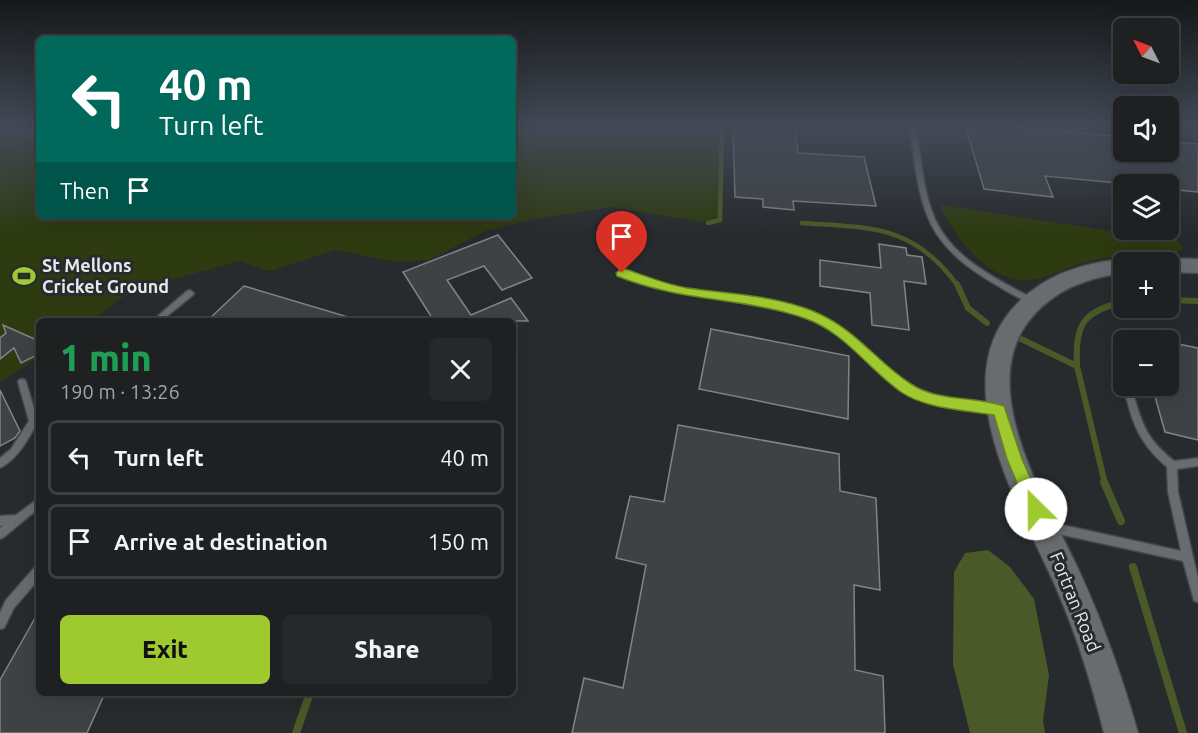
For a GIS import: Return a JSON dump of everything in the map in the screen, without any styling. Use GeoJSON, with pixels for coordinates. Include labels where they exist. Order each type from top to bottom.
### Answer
{"type":"FeatureCollection","features":[{"type":"Feature","properties":{"kind":"street"},"geometry":{"type":"LineString","coordinates":[[1179,265],[1198,266]]}},
{"type":"Feature","properties":{"kind":"street","name":"Fortran Road"},"geometry":{"type":"LineString","coordinates":[[1113,268],[1087,272],[1066,279],[1031,301],[1010,325],[1002,343],[997,368],[999,410],[1014,459],[1091,636],[1121,733]]}},
{"type":"Feature","properties":{"kind":"lane"},"geometry":{"type":"LineString","coordinates":[[919,162],[928,210],[938,232],[951,248],[978,270],[1031,301]]}},
{"type":"Feature","properties":{"kind":"lane"},"geometry":{"type":"LineString","coordinates":[[622,273],[649,284],[685,292],[752,301],[807,314],[832,326],[855,342],[908,390],[934,399],[999,410]]}},
{"type":"Feature","properties":{"kind":"lane"},"geometry":{"type":"LineString","coordinates":[[160,318],[190,292]]}},
{"type":"Feature","properties":{"kind":"lane"},"geometry":{"type":"LineString","coordinates":[[0,464],[14,452],[34,422],[22,382]]}},
{"type":"Feature","properties":{"kind":"lane"},"geometry":{"type":"LineString","coordinates":[[1130,396],[1142,436],[1154,451],[1172,465],[1198,462]]}},
{"type":"Feature","properties":{"kind":"lane"},"geometry":{"type":"LineString","coordinates":[[1172,465],[1173,492],[1198,597]]}},
{"type":"Feature","properties":{"kind":"lane"},"geometry":{"type":"LineString","coordinates":[[0,534],[36,504]]}},
{"type":"Feature","properties":{"kind":"lane"},"geometry":{"type":"LineString","coordinates":[[0,521],[16,519]]}},
{"type":"Feature","properties":{"kind":"lane"},"geometry":{"type":"LineString","coordinates":[[1043,526],[1187,557]]}},
{"type":"Feature","properties":{"kind":"lane"},"geometry":{"type":"LineString","coordinates":[[0,624],[5,605],[36,574]]}},
{"type":"Feature","properties":{"kind":"shaded area"},"geometry":{"type":"Polygon","coordinates":[[[0,162],[36,162],[36,219],[516,219],[516,162],[721,162],[720,220],[708,223],[612,207],[534,219],[485,231],[429,260],[396,262],[336,250],[269,271],[240,261],[159,283],[122,297],[97,318],[36,318],[36,359],[0,382],[0,162]]]}},
{"type":"Feature","properties":{"kind":"shaded area"},"geometry":{"type":"Polygon","coordinates":[[[940,205],[1113,231],[1113,240],[1178,241],[1183,250],[1177,252],[1113,252],[1113,257],[1092,260],[1054,274],[1031,280],[1016,280],[988,267],[964,244],[940,205]]]}},
{"type":"Feature","properties":{"kind":"shaded area"},"geometry":{"type":"Polygon","coordinates":[[[988,550],[1010,567],[1034,599],[1049,675],[1043,721],[1045,733],[970,733],[953,664],[954,572],[965,553],[988,550]]]}},
{"type":"Feature","properties":{"kind":"building"},"geometry":{"type":"Polygon","coordinates":[[[734,162],[865,162],[876,206],[793,201],[794,210],[763,207],[763,199],[735,197],[734,162]]]}},
{"type":"Feature","properties":{"kind":"building"},"geometry":{"type":"Polygon","coordinates":[[[976,162],[1198,162],[1198,192],[1179,190],[1179,174],[1113,174],[1113,182],[1045,176],[1053,197],[984,189],[976,162]]]}},
{"type":"Feature","properties":{"kind":"building"},"geometry":{"type":"Polygon","coordinates":[[[498,235],[532,278],[502,290],[484,266],[447,280],[471,315],[511,298],[528,321],[516,321],[516,318],[432,318],[403,272],[498,235]]]}},
{"type":"Feature","properties":{"kind":"building"},"geometry":{"type":"Polygon","coordinates":[[[879,244],[906,248],[907,255],[922,257],[926,284],[904,281],[909,330],[872,325],[870,293],[820,286],[820,260],[881,268],[879,244]]]}},
{"type":"Feature","properties":{"kind":"building"},"geometry":{"type":"Polygon","coordinates":[[[244,286],[348,317],[348,318],[210,318],[244,286]]]}},
{"type":"Feature","properties":{"kind":"building"},"geometry":{"type":"Polygon","coordinates":[[[3,325],[36,340],[36,356],[21,363],[14,348],[0,359],[0,338],[6,333],[3,325]]]}},
{"type":"Feature","properties":{"kind":"building"},"geometry":{"type":"Polygon","coordinates":[[[711,329],[849,356],[848,419],[699,389],[711,329]]]}},
{"type":"Feature","properties":{"kind":"building"},"geometry":{"type":"Polygon","coordinates":[[[1179,344],[1198,348],[1198,440],[1165,432],[1155,396],[1179,396],[1179,344]]]}},
{"type":"Feature","properties":{"kind":"building"},"geometry":{"type":"Polygon","coordinates":[[[0,390],[20,431],[15,438],[0,446],[0,390]]]}},
{"type":"Feature","properties":{"kind":"building"},"geometry":{"type":"Polygon","coordinates":[[[678,425],[839,454],[840,491],[876,498],[880,590],[854,585],[855,670],[883,676],[885,733],[572,733],[584,678],[623,688],[646,565],[616,558],[630,496],[664,502],[678,425]]]}},
{"type":"Feature","properties":{"kind":"building"},"geometry":{"type":"Polygon","coordinates":[[[36,616],[36,696],[104,696],[87,733],[0,733],[0,680],[36,616]]]}},
{"type":"Feature","properties":{"kind":"waterway"},"geometry":{"type":"LineString","coordinates":[[708,223],[720,220],[721,162]]}},
{"type":"Feature","properties":{"kind":"waterway"},"geometry":{"type":"LineString","coordinates":[[802,223],[870,229],[907,240],[941,266],[958,286]]}},
{"type":"Feature","properties":{"kind":"waterway"},"geometry":{"type":"LineString","coordinates":[[958,286],[968,308],[987,323]]}},
{"type":"Feature","properties":{"kind":"waterway"},"geometry":{"type":"LineString","coordinates":[[1179,300],[1198,301]]}},
{"type":"Feature","properties":{"kind":"waterway"},"geometry":{"type":"LineString","coordinates":[[1077,366],[1078,340],[1084,322],[1099,310],[1113,305]]}},
{"type":"Feature","properties":{"kind":"waterway"},"geometry":{"type":"LineString","coordinates":[[1019,338],[1077,366]]}},
{"type":"Feature","properties":{"kind":"waterway"},"geometry":{"type":"LineString","coordinates":[[1077,366],[1105,484]]}},
{"type":"Feature","properties":{"kind":"waterway"},"geometry":{"type":"LineString","coordinates":[[1104,482],[1121,521]]}},
{"type":"Feature","properties":{"kind":"waterway"},"geometry":{"type":"LineString","coordinates":[[1133,567],[1183,733]]}},
{"type":"Feature","properties":{"kind":"waterway"},"geometry":{"type":"LineString","coordinates":[[296,733],[309,696]]}},
{"type":"Feature","properties":{"kind":"place","name":"St Mellons Cricket Ground"},"geometry":{"type":"Point","coordinates":[24,276]}},
{"type":"Feature","properties":{"kind":"route"},"geometry":{"type":"LineString","coordinates":[[622,273],[649,284],[685,292],[752,301],[807,314],[832,326],[855,342],[908,390],[934,399],[999,410],[1014,459],[1036,509]]}}]}
